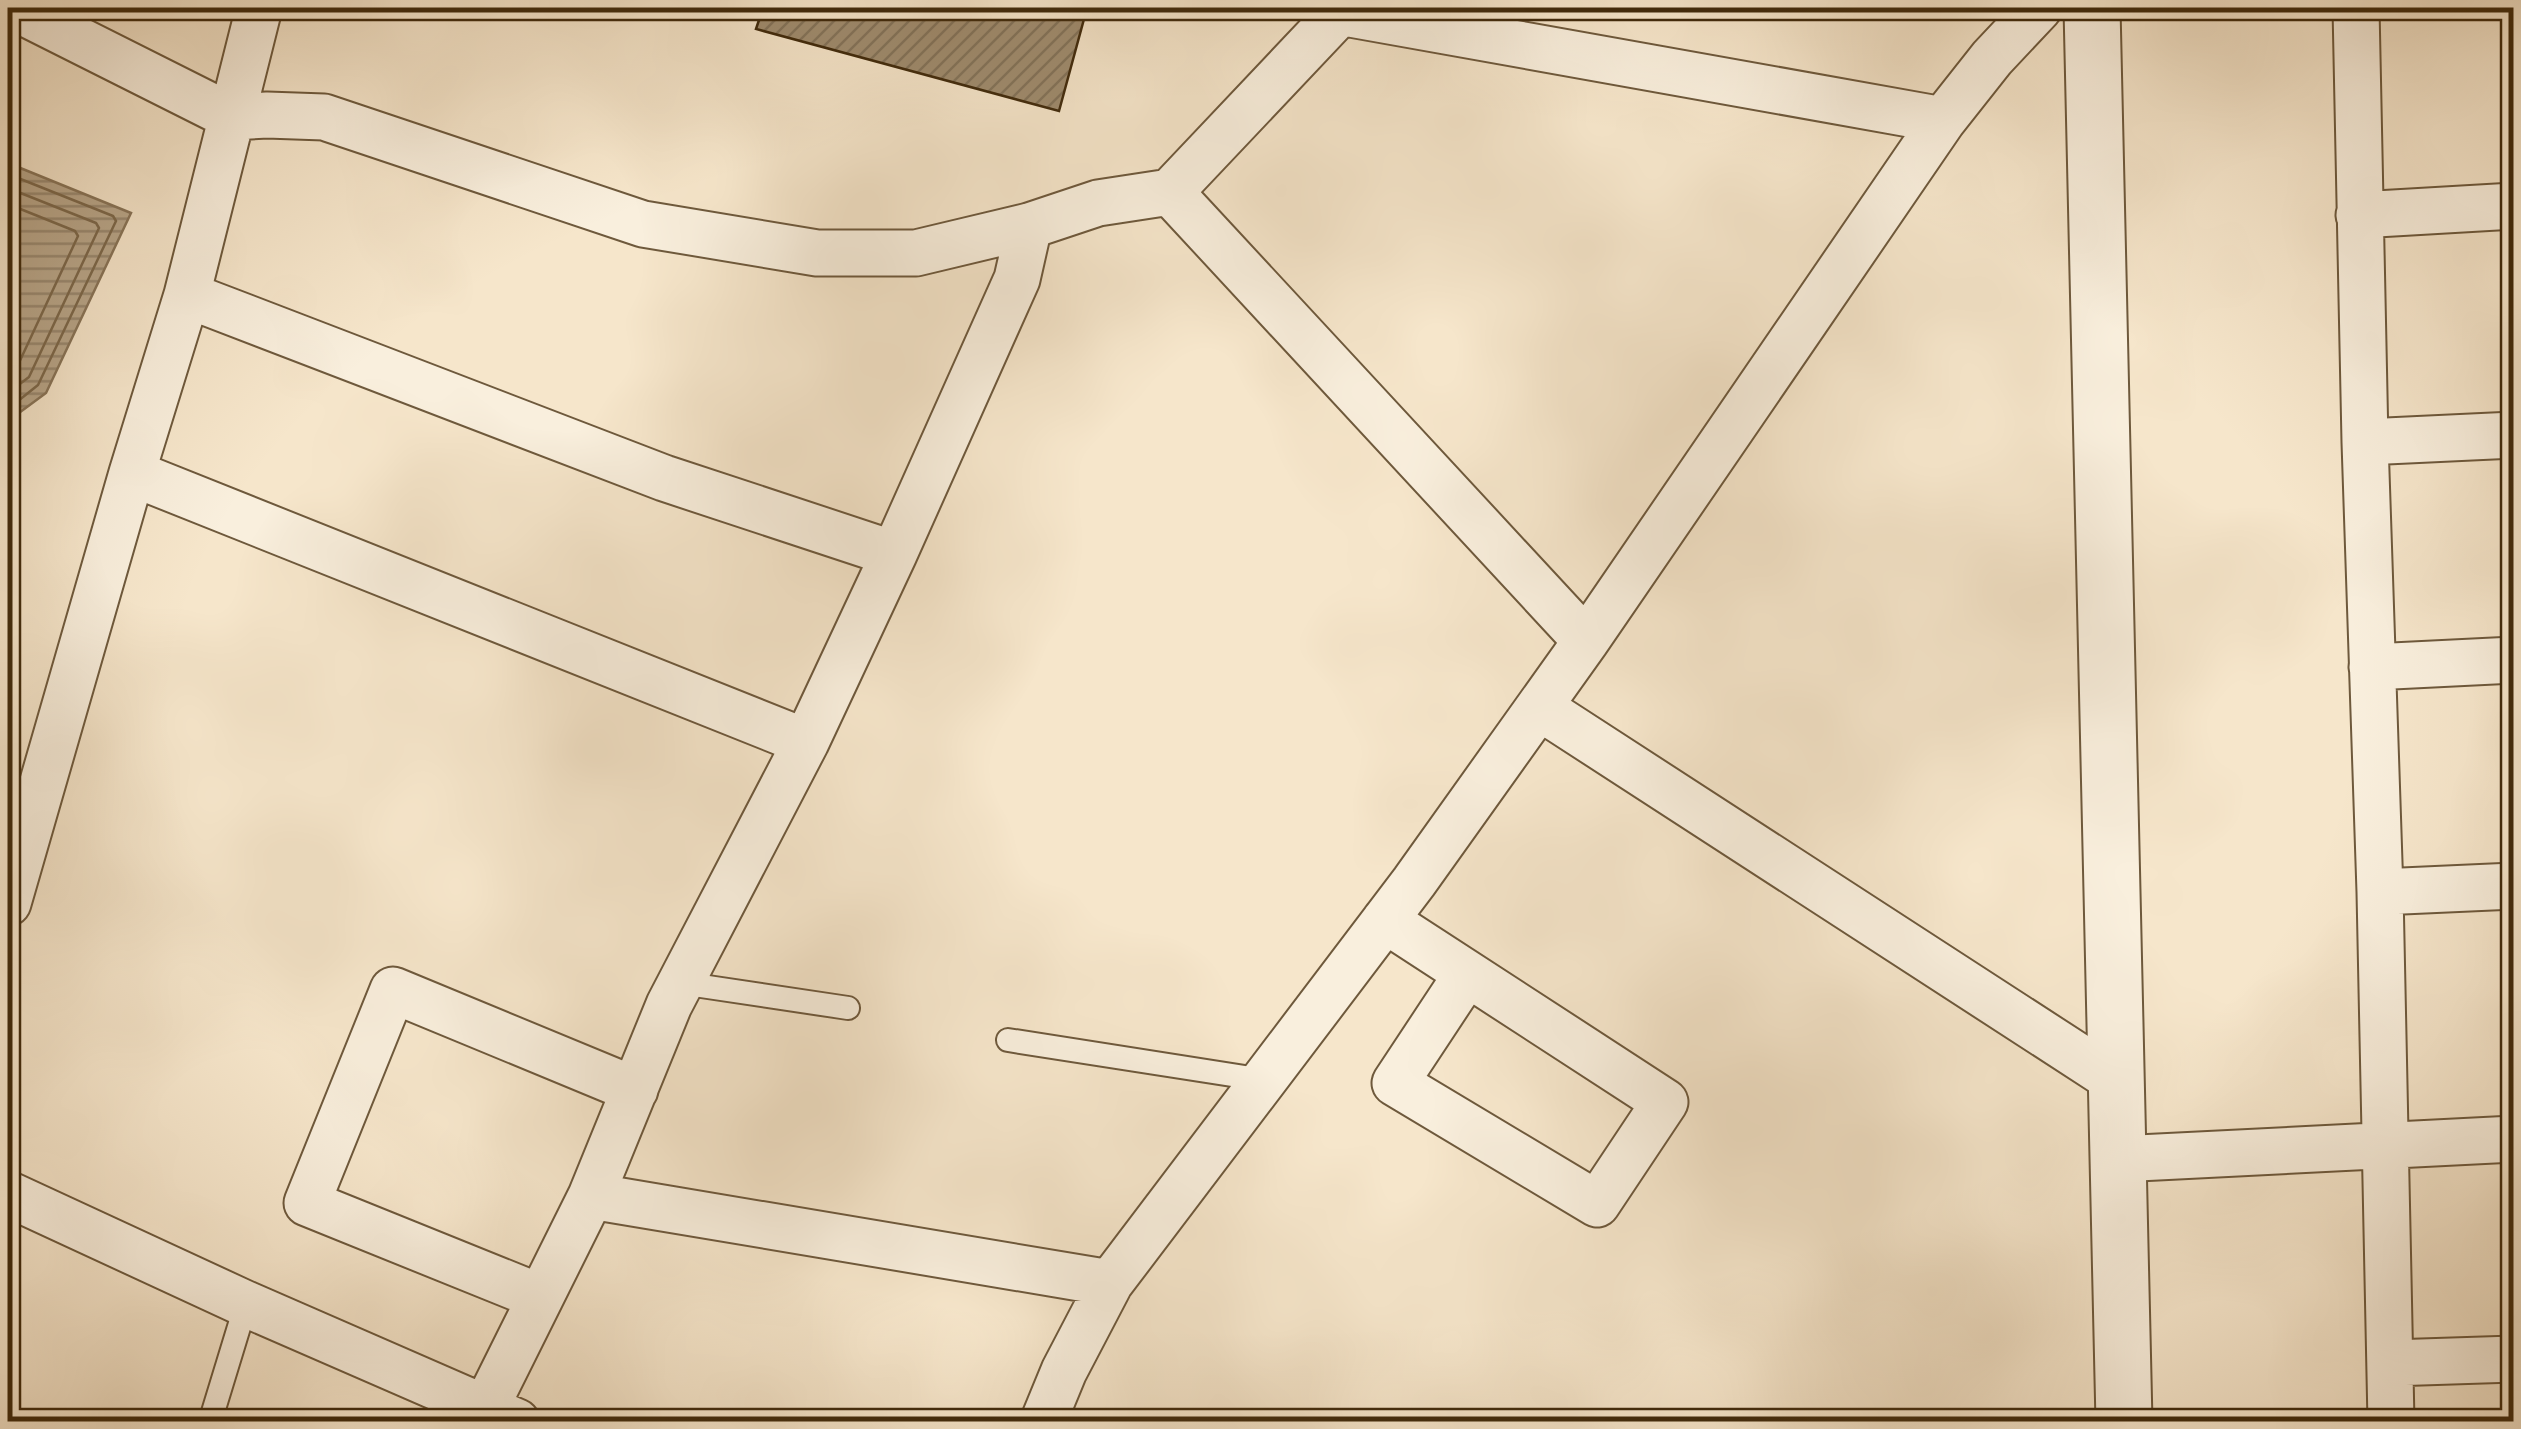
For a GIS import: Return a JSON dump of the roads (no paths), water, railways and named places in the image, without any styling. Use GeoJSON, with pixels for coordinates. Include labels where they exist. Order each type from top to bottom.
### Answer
{"type":"FeatureCollection","features":[{"type":"Feature","properties":{"kind":"street"},"geometry":{"type":"LineString","coordinates":[[15,8],[232,117],[324,117],[643,224],[817,252],[916,253],[1029,226],[1098,202],[1170,192],[1341,10],[1943,120]]}},
{"type":"Feature","properties":{"kind":"street"},"geometry":{"type":"LineString","coordinates":[[8,902],[186,295],[259,8]]}},
{"type":"Feature","properties":{"kind":"street"},"geometry":{"type":"LineString","coordinates":[[1043,1422],[1064,1371],[1110,1282],[1385,920],[1538,708],[1943,120],[1992,58],[2039,8]]}},
{"type":"Feature","properties":{"kind":"street"},"geometry":{"type":"LineString","coordinates":[[2092,8],[2124,1422]]}},
{"type":"Feature","properties":{"kind":"street"},"geometry":{"type":"LineString","coordinates":[[2356,8],[2391,1422]]}},
{"type":"Feature","properties":{"kind":"street"},"geometry":{"type":"LineString","coordinates":[[1170,192],[1586,641]]}},
{"type":"Feature","properties":{"kind":"street"},"geometry":{"type":"LineString","coordinates":[[2360,214],[2514,206]]}},
{"type":"Feature","properties":{"kind":"street"},"geometry":{"type":"LineString","coordinates":[[8,1194],[246,1304],[501,1414],[540,1296],[590,1196],[681,983],[806,742],[894,554],[1016,279],[1029,226]]}},
{"type":"Feature","properties":{"kind":"street"},"geometry":{"type":"LineString","coordinates":[[186,295],[664,478],[894,554]]}},
{"type":"Feature","properties":{"kind":"street"},"geometry":{"type":"LineString","coordinates":[[2364,442],[2514,435]]}},
{"type":"Feature","properties":{"kind":"street"},"geometry":{"type":"LineString","coordinates":[[132,473],[806,742]]}},
{"type":"Feature","properties":{"kind":"street"},"geometry":{"type":"LineString","coordinates":[[2372,667],[2514,660]]}},
{"type":"Feature","properties":{"kind":"street"},"geometry":{"type":"LineString","coordinates":[[1538,708],[2116,1080]]}},
{"type":"Feature","properties":{"kind":"street"},"geometry":{"type":"LineString","coordinates":[[2380,892],[2514,886]]}},
{"type":"Feature","properties":{"kind":"street"},"geometry":{"type":"LineString","coordinates":[[1385,920],[1665,1102],[1598,1204],[1395,1083],[1468,974]]}},
{"type":"Feature","properties":{"kind":"street"},"geometry":{"type":"LineString","coordinates":[[540,1296],[307,1203],[393,990],[635,1090]]}},
{"type":"Feature","properties":{"kind":"street"},"geometry":{"type":"LineString","coordinates":[[2118,1159],[2514,1139]]}},
{"type":"Feature","properties":{"kind":"street"},"geometry":{"type":"LineString","coordinates":[[590,1196],[1110,1282]]}},
{"type":"Feature","properties":{"kind":"street"},"geometry":{"type":"LineString","coordinates":[[2390,1363],[2514,1359]]}},
{"type":"Feature","properties":{"kind":"lane"},"geometry":{"type":"LineString","coordinates":[[681,983],[848,1008]]}},
{"type":"Feature","properties":{"kind":"lane"},"geometry":{"type":"LineString","coordinates":[[1008,1040],[1264,1080]]}},
{"type":"Feature","properties":{"kind":"lane"},"geometry":{"type":"LineString","coordinates":[[210,1422],[246,1304]]}},
{"type":"Feature","properties":{"kind":"water"},"geometry":{"type":"Polygon","coordinates":[[[8,163],[131,213],[46,393],[8,421],[8,163]]]}}]}
